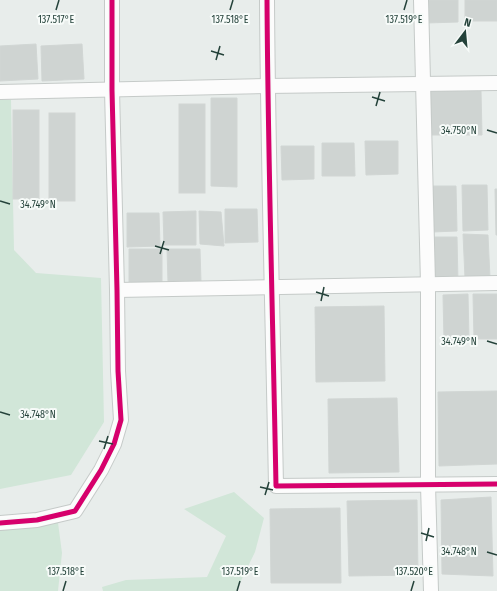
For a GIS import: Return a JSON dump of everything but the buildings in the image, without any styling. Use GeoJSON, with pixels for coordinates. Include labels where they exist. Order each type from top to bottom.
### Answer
{"type":"FeatureCollection","features":[{"type":"Feature","properties":{"kind":"street"},"geometry":{"type":"LineString","coordinates":[[0,523],[37,520],[75,511],[101,470],[114,444],[121,420],[118,371],[112,90],[112,0]]}},
{"type":"Feature","properties":{"kind":"street"},"geometry":{"type":"LineString","coordinates":[[267,0],[276,486],[497,484]]}},
{"type":"Feature","properties":{"kind":"street"},"geometry":{"type":"LineString","coordinates":[[421,0],[428,284],[428,485],[431,591]]}},
{"type":"Feature","properties":{"kind":"street"},"geometry":{"type":"LineString","coordinates":[[0,92],[497,83]]}},
{"type":"Feature","properties":{"kind":"street"},"geometry":{"type":"LineString","coordinates":[[117,290],[497,283]]}},
{"type":"Feature","properties":{"kind":"green space"},"geometry":{"type":"Polygon","coordinates":[[[0,99],[11,100],[14,250],[36,273],[101,278],[104,422],[71,475],[0,489],[0,99]]]}},
{"type":"Feature","properties":{"kind":"green space"},"geometry":{"type":"Polygon","coordinates":[[[234,492],[264,518],[255,552],[236,591],[103,591],[102,587],[126,580],[207,577],[226,536],[184,509],[234,492]]]}},
{"type":"Feature","properties":{"kind":"green space"},"geometry":{"type":"Polygon","coordinates":[[[57,515],[62,553],[58,591],[0,591],[0,526],[57,515]]]}},
{"type":"Feature","properties":{"kind":"cycle path"},"geometry":{"type":"LineString","coordinates":[[0,523],[37,520],[75,511],[101,470],[114,444],[121,420],[118,371],[112,90],[112,0]]}},
{"type":"Feature","properties":{"kind":"cycle path"},"geometry":{"type":"LineString","coordinates":[[267,0],[269,182],[276,486],[497,484]]}}]}
